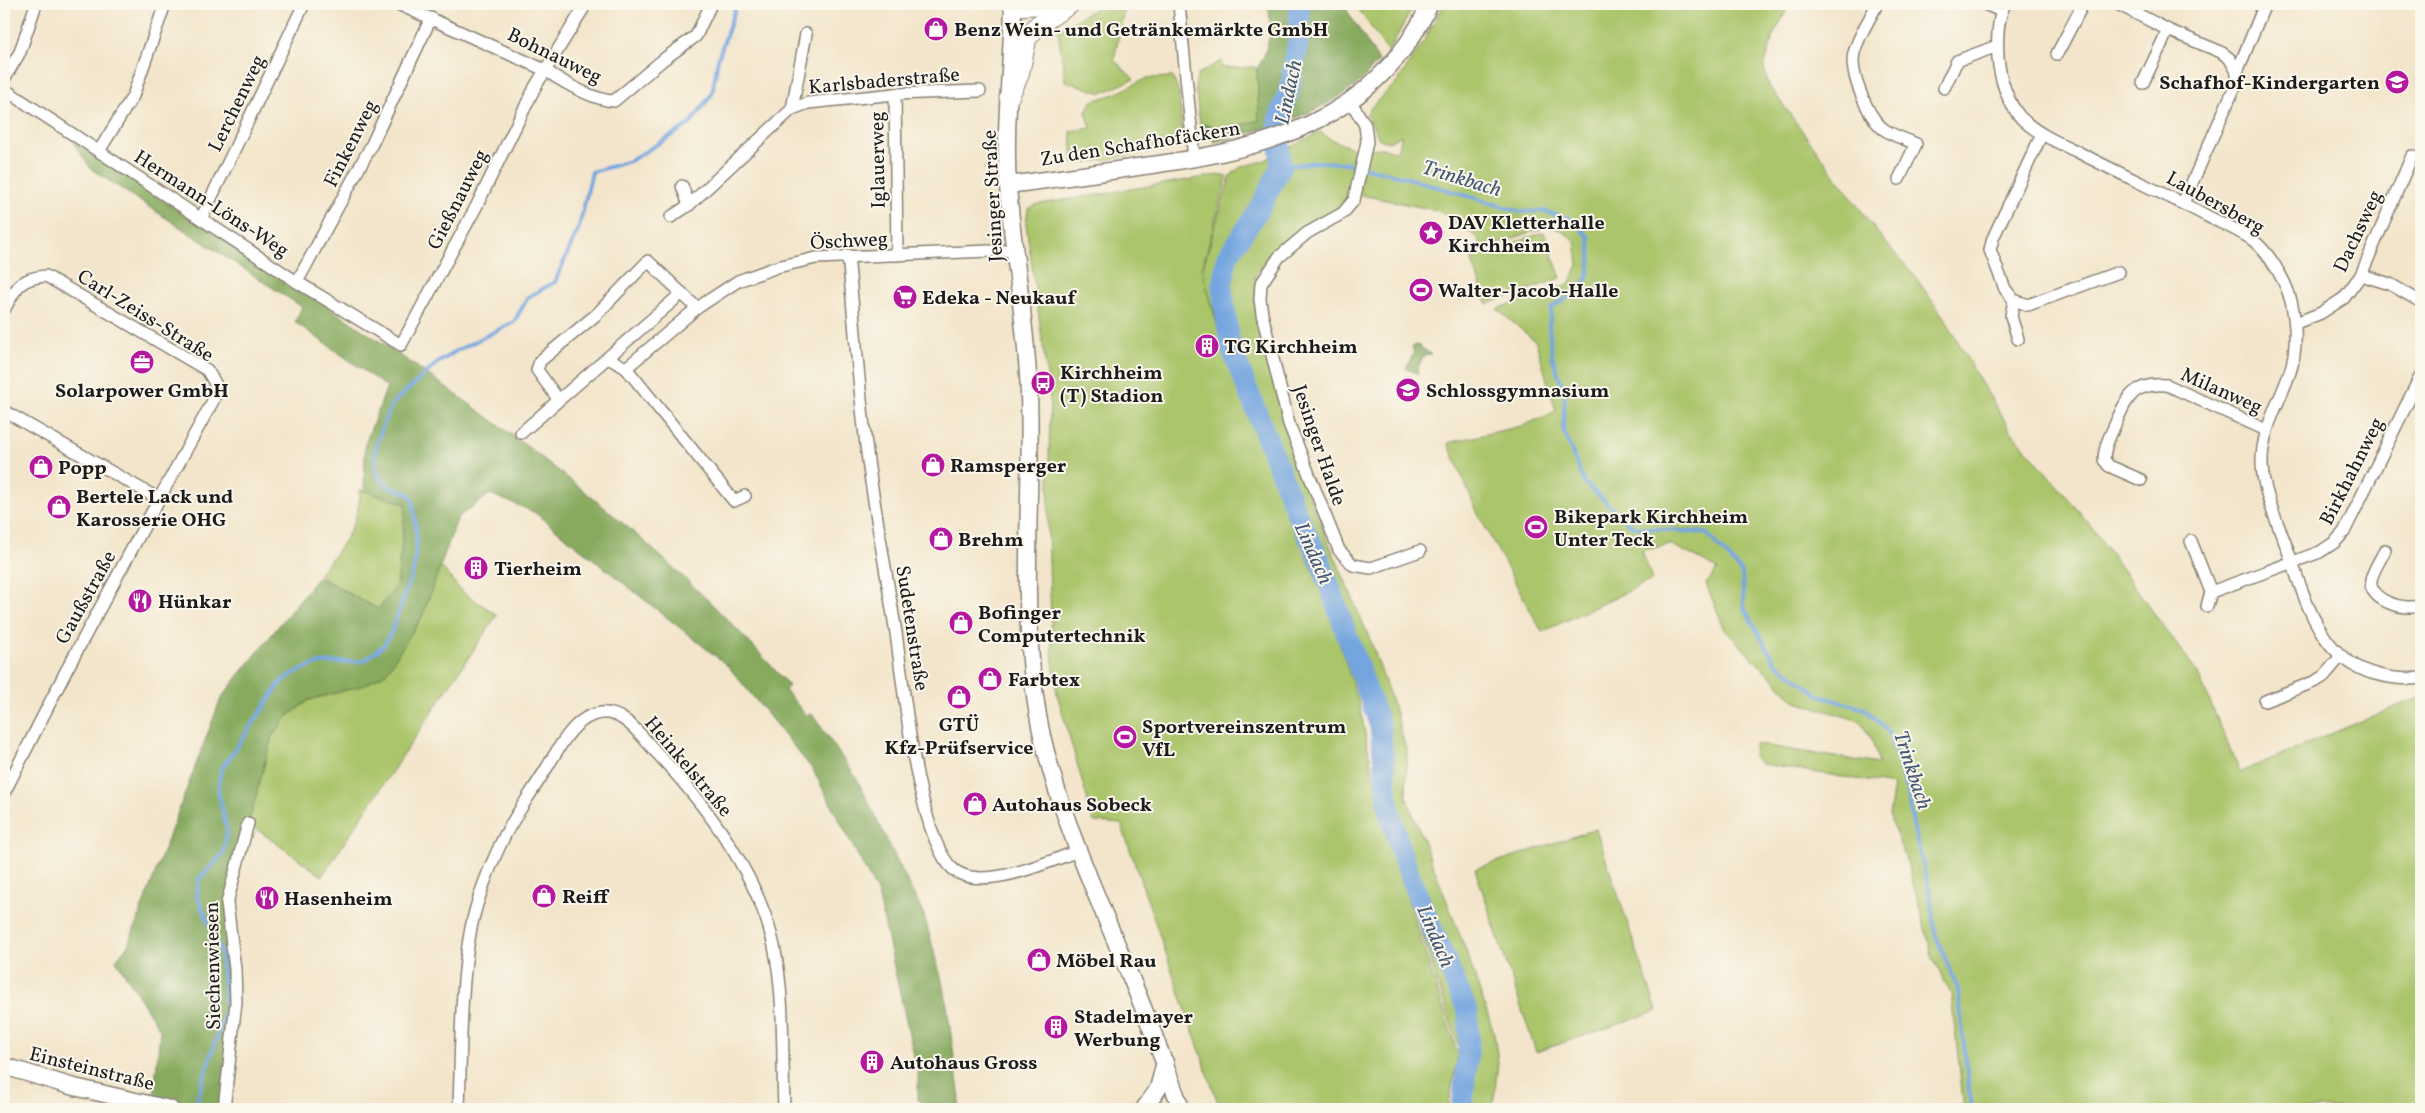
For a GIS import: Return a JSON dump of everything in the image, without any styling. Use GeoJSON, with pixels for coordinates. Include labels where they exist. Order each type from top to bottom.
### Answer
{"type":"FeatureCollection","features":[{"type":"Feature","properties":{"kind":"main road"},"geometry":{"type":"LineString","coordinates":[[1013,5],[1057,4]]}},
{"type":"Feature","properties":{"kind":"main road"},"geometry":{"type":"LineString","coordinates":[[1009,97],[1019,75],[1027,38],[1038,25],[1070,4]]}},
{"type":"Feature","properties":{"kind":"main road","name":"Zu den Schafhofäckern"},"geometry":{"type":"LineString","coordinates":[[1008,184],[1194,159],[1258,145],[1309,126],[1351,102],[1386,70],[1412,35],[1430,4]]}},
{"type":"Feature","properties":{"kind":"main road","name":"Jesinger Straße"},"geometry":{"type":"LineString","coordinates":[[1013,5],[1008,184],[1014,250],[1025,322],[1029,396],[1029,646],[1042,731],[1060,800],[1078,851],[1165,1062],[1181,1109]]}},
{"type":"Feature","properties":{"kind":"main road"},"geometry":{"type":"LineString","coordinates":[[1144,1109],[1158,1089],[1165,1062]]}},
{"type":"Feature","properties":{"kind":"main road","name":"Einsteinstraße"},"geometry":{"type":"LineString","coordinates":[[4,1066],[70,1086],[170,1109]]}},
{"type":"Feature","properties":{"kind":"street"},"geometry":{"type":"LineString","coordinates":[[4,80],[20,52],[36,4]]}},
{"type":"Feature","properties":{"kind":"street"},"geometry":{"type":"LineString","coordinates":[[99,151],[133,96],[165,4]]}},
{"type":"Feature","properties":{"kind":"street","name":"Lerchenweg"},"geometry":{"type":"LineString","coordinates":[[201,219],[304,4]]}},
{"type":"Feature","properties":{"kind":"street","name":"Bohnauweg"},"geometry":{"type":"LineString","coordinates":[[398,4],[545,70],[563,81],[598,97],[614,101],[664,59],[696,36],[711,4]]}},
{"type":"Feature","properties":{"kind":"street","name":"Gießnauweg"},"geometry":{"type":"LineString","coordinates":[[401,345],[476,208],[545,70],[586,4]]}},
{"type":"Feature","properties":{"kind":"street"},"geometry":{"type":"LineString","coordinates":[[1179,4],[1194,159]]}},
{"type":"Feature","properties":{"kind":"street"},"geometry":{"type":"LineString","coordinates":[[1877,4],[1854,52],[1853,61],[1858,87],[1869,110],[1881,128],[1916,144],[1899,179]]}},
{"type":"Feature","properties":{"kind":"street"},"geometry":{"type":"LineString","coordinates":[[1985,4],[2003,8]]}},
{"type":"Feature","properties":{"kind":"street"},"geometry":{"type":"LineString","coordinates":[[2057,54],[2083,4]]}},
{"type":"Feature","properties":{"kind":"street"},"geometry":{"type":"LineString","coordinates":[[2118,4],[2168,30],[2220,52],[2230,59],[2237,72]]}},
{"type":"Feature","properties":{"kind":"street"},"geometry":{"type":"LineString","coordinates":[[2183,203],[2237,82],[2237,72],[2265,4]]}},
{"type":"Feature","properties":{"kind":"street","name":"Laubersberg"},"geometry":{"type":"LineString","coordinates":[[2003,8],[1997,46],[1999,72],[2006,93],[2021,117],[2042,134],[2183,203],[2253,240],[2285,283],[2296,323],[2291,369],[2266,430],[2262,464],[2269,499],[2308,609],[2326,642],[2341,656],[2363,671],[2381,676],[2421,678]]}},
{"type":"Feature","properties":{"kind":"street","name":"Finkenweg"},"geometry":{"type":"LineString","coordinates":[[297,282],[371,146],[431,18]]}},
{"type":"Feature","properties":{"kind":"street"},"geometry":{"type":"LineString","coordinates":[[2143,83],[2168,30]]}},
{"type":"Feature","properties":{"kind":"street","name":"Karlsbaderstraße"},"geometry":{"type":"LineString","coordinates":[[792,109],[806,34]]}},
{"type":"Feature","properties":{"kind":"street"},"geometry":{"type":"LineString","coordinates":[[1944,88],[1957,61],[1997,46]]}},
{"type":"Feature","properties":{"kind":"street","name":"Hermann-Löns-Weg"},"geometry":{"type":"LineString","coordinates":[[4,89],[297,282],[401,345]]}},
{"type":"Feature","properties":{"kind":"street","name":"Karlsbaderstraße"},"geometry":{"type":"LineString","coordinates":[[671,217],[689,205],[792,109],[808,103],[895,94],[980,91]]}},
{"type":"Feature","properties":{"kind":"street","name":"Iglauerweg"},"geometry":{"type":"LineString","coordinates":[[895,94],[897,255]]}},
{"type":"Feature","properties":{"kind":"street","name":"Jesinger Halde"},"geometry":{"type":"LineString","coordinates":[[1351,102],[1365,126],[1368,142],[1360,184],[1354,200],[1343,213],[1294,243],[1268,271],[1261,284],[1262,314],[1289,424],[1339,550],[1353,565],[1371,568],[1420,551]]}},
{"type":"Feature","properties":{"kind":"street"},"geometry":{"type":"LineString","coordinates":[[2042,134],[1993,238],[1990,250],[2004,289],[2014,300],[2028,305],[2119,272]]}},
{"type":"Feature","properties":{"kind":"street","name":"Dachsweg"},"geometry":{"type":"LineString","coordinates":[[2296,323],[2321,313],[2344,298],[2361,275],[2412,156]]}},
{"type":"Feature","properties":{"kind":"street"},"geometry":{"type":"LineString","coordinates":[[682,186],[689,205]]}},
{"type":"Feature","properties":{"kind":"street","name":"Öschweg"},"geometry":{"type":"LineString","coordinates":[[626,368],[697,308],[738,281],[777,266],[816,258],[848,255],[1014,250]]}},
{"type":"Feature","properties":{"kind":"street","name":"Sudetenstraße"},"geometry":{"type":"LineString","coordinates":[[848,255],[869,466],[905,699],[921,793],[932,838],[941,857],[955,871],[968,877],[985,879],[1030,868],[1078,851]]}},
{"type":"Feature","properties":{"kind":"street"},"geometry":{"type":"LineString","coordinates":[[558,399],[536,370],[540,361],[597,314],[648,261],[697,308]]}},
{"type":"Feature","properties":{"kind":"street"},"geometry":{"type":"LineString","coordinates":[[2361,275],[2390,284],[2421,302]]}},
{"type":"Feature","properties":{"kind":"street","name":"Carl-Zeiss-Straße"},"geometry":{"type":"LineString","coordinates":[[4,310],[16,287],[30,277],[46,276],[207,370],[215,383],[214,399],[160,499]]}},
{"type":"Feature","properties":{"kind":"street"},"geometry":{"type":"LineString","coordinates":[[521,433],[682,293]]}},
{"type":"Feature","properties":{"kind":"street"},"geometry":{"type":"LineString","coordinates":[[2014,300],[2011,316],[2018,338]]}},
{"type":"Feature","properties":{"kind":"street"},"geometry":{"type":"LineString","coordinates":[[608,358],[626,368],[734,501],[745,496]]}},
{"type":"Feature","properties":{"kind":"street","name":"Birkhahnweg"},"geometry":{"type":"LineString","coordinates":[[2211,592],[2328,548],[2344,532],[2421,374]]}},
{"type":"Feature","properties":{"kind":"street","name":"Milanweg"},"geometry":{"type":"LineString","coordinates":[[2142,480],[2109,466],[2104,460],[2104,451],[2126,402],[2131,394],[2142,387],[2154,384],[2167,385],[2266,430]]}},
{"type":"Feature","properties":{"kind":"street"},"geometry":{"type":"LineString","coordinates":[[4,411],[160,499]]}},
{"type":"Feature","properties":{"kind":"street","name":"Gaußstraße"},"geometry":{"type":"LineString","coordinates":[[4,793],[66,671],[160,499]]}},
{"type":"Feature","properties":{"kind":"street"},"geometry":{"type":"LineString","coordinates":[[2192,541],[2211,592],[2207,606]]}},
{"type":"Feature","properties":{"kind":"street"},"geometry":{"type":"LineString","coordinates":[[2385,550],[2371,579],[2372,587],[2376,594],[2395,606],[2406,609],[2421,605]]}},
{"type":"Feature","properties":{"kind":"street"},"geometry":{"type":"LineString","coordinates":[[2265,701],[2316,681],[2324,676],[2341,656]]}},
{"type":"Feature","properties":{"kind":"street","name":"Heinkelstraße"},"geometry":{"type":"LineString","coordinates":[[459,1109],[466,968],[471,928],[484,888],[504,837],[555,754],[574,728],[585,718],[602,713],[614,714],[629,724],[684,782],[720,831],[748,879],[768,927],[778,969],[784,1109]]}},
{"type":"Feature","properties":{"kind":"street","name":"Siechenwiesen"},"geometry":{"type":"LineString","coordinates":[[224,1109],[236,1002],[235,969],[227,903],[248,823]]}},
{"type":"Feature","properties":{"kind":"green space"},"geometry":{"type":"Polygon","coordinates":[[[1103,4],[1125,4],[1114,60],[1134,79],[1102,93],[1065,81],[1058,30],[1103,4]]]}},
{"type":"Feature","properties":{"kind":"green space"},"geometry":{"type":"Polygon","coordinates":[[[1269,4],[1343,4],[1379,61],[1352,88],[1317,109],[1267,128],[1215,142],[1202,129],[1200,124],[1230,127],[1259,120],[1257,69],[1264,56],[1270,35],[1269,4]]]}},
{"type":"Feature","properties":{"kind":"green space"},"geometry":{"type":"Polygon","coordinates":[[[1355,4],[1415,4],[1388,52],[1355,4]]]}},
{"type":"Feature","properties":{"kind":"green space"},"geometry":{"type":"Polygon","coordinates":[[[1444,4],[1790,4],[1773,36],[1764,68],[1769,86],[1880,236],[1914,275],[1947,322],[2011,431],[2088,522],[2198,674],[2240,772],[2421,696],[2421,1109],[1964,1109],[1951,994],[1933,959],[1909,868],[1889,815],[1894,785],[1761,764],[1753,756],[1755,744],[1879,764],[1872,740],[1860,721],[1796,702],[1725,630],[1706,584],[1718,569],[1670,544],[1642,551],[1652,580],[1542,632],[1478,514],[1448,443],[1525,425],[1556,411],[1536,342],[1497,309],[1569,284],[1578,265],[1575,241],[1561,230],[1549,226],[1482,249],[1478,238],[1439,211],[1352,193],[1343,204],[1313,225],[1310,221],[1285,239],[1265,260],[1254,278],[1258,280],[1254,301],[1285,425],[1310,498],[1371,642],[1396,713],[1407,753],[1406,796],[1465,948],[1494,1033],[1498,1062],[1493,1109],[1454,1109],[1460,1051],[1385,823],[1375,747],[1361,689],[1332,605],[1284,497],[1225,350],[1202,270],[1230,176],[1240,167],[1263,161],[1320,132],[1332,140],[1357,150],[1381,148],[1397,151],[1402,135],[1389,142],[1379,139],[1367,114],[1369,109],[1398,81],[1425,39],[1444,4]]]}},
{"type":"Feature","properties":{"kind":"green space"},"geometry":{"type":"Polygon","coordinates":[[[1221,61],[1222,68],[1254,67],[1257,69],[1259,120],[1230,127],[1200,123],[1195,87],[1198,74],[1221,61]]]}},
{"type":"Feature","properties":{"kind":"green space"},"geometry":{"type":"Polygon","coordinates":[[[1173,77],[1179,93],[1183,138],[1171,147],[1112,159],[1073,164],[1071,131],[1091,128],[1086,111],[1092,101],[1115,94],[1147,78],[1173,77]]]}},
{"type":"Feature","properties":{"kind":"green space"},"geometry":{"type":"Polygon","coordinates":[[[73,142],[356,326],[450,390],[542,458],[630,529],[713,605],[789,686],[785,690],[806,715],[812,714],[857,779],[924,915],[945,992],[960,1099],[958,1109],[931,1109],[928,1105],[918,1100],[918,1075],[878,894],[813,770],[728,666],[534,512],[490,494],[458,517],[422,617],[386,673],[365,685],[309,700],[288,716],[272,736],[227,903],[235,969],[224,1109],[150,1109],[154,1095],[160,1030],[116,960],[128,945],[221,698],[318,577],[378,609],[397,586],[406,504],[364,491],[365,444],[387,387],[295,322],[302,307],[91,169],[73,142]]]}},
{"type":"Feature","properties":{"kind":"green space"},"geometry":{"type":"Polygon","coordinates":[[[1217,175],[1227,177],[1202,269],[1224,351],[1327,606],[1359,703],[1383,824],[1458,1054],[1448,1109],[1220,1109],[1121,824],[1094,822],[1057,694],[1052,653],[1048,531],[1050,397],[1026,224],[1028,209],[1034,205],[1217,175]]]}},
{"type":"Feature","properties":{"kind":"green space"},"geometry":{"type":"Polygon","coordinates":[[[1544,232],[1561,278],[1487,304],[1471,258],[1544,232]]]}},
{"type":"Feature","properties":{"kind":"green space"},"geometry":{"type":"Polygon","coordinates":[[[1417,345],[1431,354],[1424,355],[1417,369],[1418,374],[1406,368],[1414,353],[1412,347],[1417,345]]]}},
{"type":"Feature","properties":{"kind":"green space"},"geometry":{"type":"Polygon","coordinates":[[[360,490],[406,503],[397,586],[378,610],[318,575],[341,546],[353,525],[357,514],[360,490]]]}},
{"type":"Feature","properties":{"kind":"green space"},"geometry":{"type":"Polygon","coordinates":[[[440,565],[461,591],[497,615],[322,876],[248,823],[272,736],[288,716],[309,700],[334,693],[422,617],[440,565]]]}},
{"type":"Feature","properties":{"kind":"green space"},"geometry":{"type":"Polygon","coordinates":[[[1596,829],[1657,1011],[1536,1052],[1475,869],[1596,829]]]}},
{"type":"Feature","properties":{"kind":"waterway"},"geometry":{"type":"LineString","coordinates":[[194,1109],[226,1008],[221,953],[197,896],[199,879],[222,855],[225,845],[227,832],[218,790],[221,770],[281,682],[294,673],[319,663],[364,661],[384,645],[393,628],[414,568],[417,540],[413,501],[409,494],[388,486],[380,479],[376,471],[375,452],[380,433],[392,404],[436,364],[456,351],[514,322],[528,297],[555,282],[579,227],[592,172],[630,161],[690,124],[712,94],[718,59],[737,4]]}},
{"type":"Feature","properties":{"kind":"waterway","name":"Lindach"},"geometry":{"type":"LineString","coordinates":[[1299,4],[1300,31],[1290,87],[1278,122],[1281,167],[1260,208],[1227,257],[1222,287],[1230,345],[1299,519],[1320,560],[1380,726],[1389,809],[1402,855],[1468,1012],[1469,1042],[1462,1109]]}},
{"type":"Feature","properties":{"kind":"waterway","name":"Trinkbach"},"geometry":{"type":"LineString","coordinates":[[1281,167],[1316,162],[1345,163],[1401,176],[1521,212],[1543,211],[1570,219],[1589,237],[1590,262],[1586,280],[1573,294],[1552,307],[1549,327],[1552,356],[1565,394],[1563,429],[1584,482],[1633,527],[1706,533],[1742,572],[1744,608],[1775,662],[1820,696],[1865,709],[1888,731],[1907,789],[1914,830],[1928,884],[1936,936],[1958,989],[1971,1109]]}},
{"type":"Feature","properties":{"kind":"place","name":"Benz Wein- und Getränkemärkte GmbH"},"geometry":{"type":"Point","coordinates":[936,29]}},
{"type":"Feature","properties":{"kind":"place","name":"Schafhof-Kindergarten"},"geometry":{"type":"Point","coordinates":[2397,82]}},
{"type":"Feature","properties":{"kind":"place","name":"DAV Kletterhalle Kirchheim"},"geometry":{"type":"Point","coordinates":[1431,233]}},
{"type":"Feature","properties":{"kind":"place","name":"Walter-Jacob-Halle"},"geometry":{"type":"Point","coordinates":[1421,290]}},
{"type":"Feature","properties":{"kind":"place","name":"Edeka - Neukauf"},"geometry":{"type":"Point","coordinates":[905,297]}},
{"type":"Feature","properties":{"kind":"place","name":"TG Kirchheim"},"geometry":{"type":"Point","coordinates":[1207,346]}},
{"type":"Feature","properties":{"kind":"place","name":"Solarpower GmbH"},"geometry":{"type":"Point","coordinates":[142,362]}},
{"type":"Feature","properties":{"kind":"place","name":"Kirchheim (T) Stadion"},"geometry":{"type":"Point","coordinates":[1043,383]}},
{"type":"Feature","properties":{"kind":"place","name":"Schlossgymnasium"},"geometry":{"type":"Point","coordinates":[1408,390]}},
{"type":"Feature","properties":{"kind":"place","name":"Ramsperger"},"geometry":{"type":"Point","coordinates":[933,465]}},
{"type":"Feature","properties":{"kind":"place","name":"Popp"},"geometry":{"type":"Point","coordinates":[41,467]}},
{"type":"Feature","properties":{"kind":"place","name":"Bertele Lack und Karosserie OHG"},"geometry":{"type":"Point","coordinates":[59,507]}},
{"type":"Feature","properties":{"kind":"place","name":"Bikepark Kirchheim Unter Teck"},"geometry":{"type":"Point","coordinates":[1536,527]}},
{"type":"Feature","properties":{"kind":"place","name":"Brehm"},"geometry":{"type":"Point","coordinates":[941,539]}},
{"type":"Feature","properties":{"kind":"place","name":"Tierheim"},"geometry":{"type":"Point","coordinates":[476,568]}},
{"type":"Feature","properties":{"kind":"place","name":"Hünkar"},"geometry":{"type":"Point","coordinates":[140,601]}},
{"type":"Feature","properties":{"kind":"place","name":"Bofinger Computertechnik"},"geometry":{"type":"Point","coordinates":[961,623]}},
{"type":"Feature","properties":{"kind":"place","name":"Farbtex"},"geometry":{"type":"Point","coordinates":[990,679]}},
{"type":"Feature","properties":{"kind":"place","name":"GTÜ Kfz-Prüfservice"},"geometry":{"type":"Point","coordinates":[959,697]}},
{"type":"Feature","properties":{"kind":"place","name":"Sportvereinszentrum VfL"},"geometry":{"type":"Point","coordinates":[1125,737]}},
{"type":"Feature","properties":{"kind":"place","name":"Autohaus Sobeck"},"geometry":{"type":"Point","coordinates":[975,804]}},
{"type":"Feature","properties":{"kind":"place","name":"Reiff"},"geometry":{"type":"Point","coordinates":[544,896]}},
{"type":"Feature","properties":{"kind":"place","name":"Hasenheim"},"geometry":{"type":"Point","coordinates":[267,898]}},
{"type":"Feature","properties":{"kind":"place","name":"Möbel Rau"},"geometry":{"type":"Point","coordinates":[1039,960]}},
{"type":"Feature","properties":{"kind":"place","name":"Stadelmayer Werbung"},"geometry":{"type":"Point","coordinates":[1056,1027]}},
{"type":"Feature","properties":{"kind":"place","name":"Autohaus Gross"},"geometry":{"type":"Point","coordinates":[872,1062]}}]}
